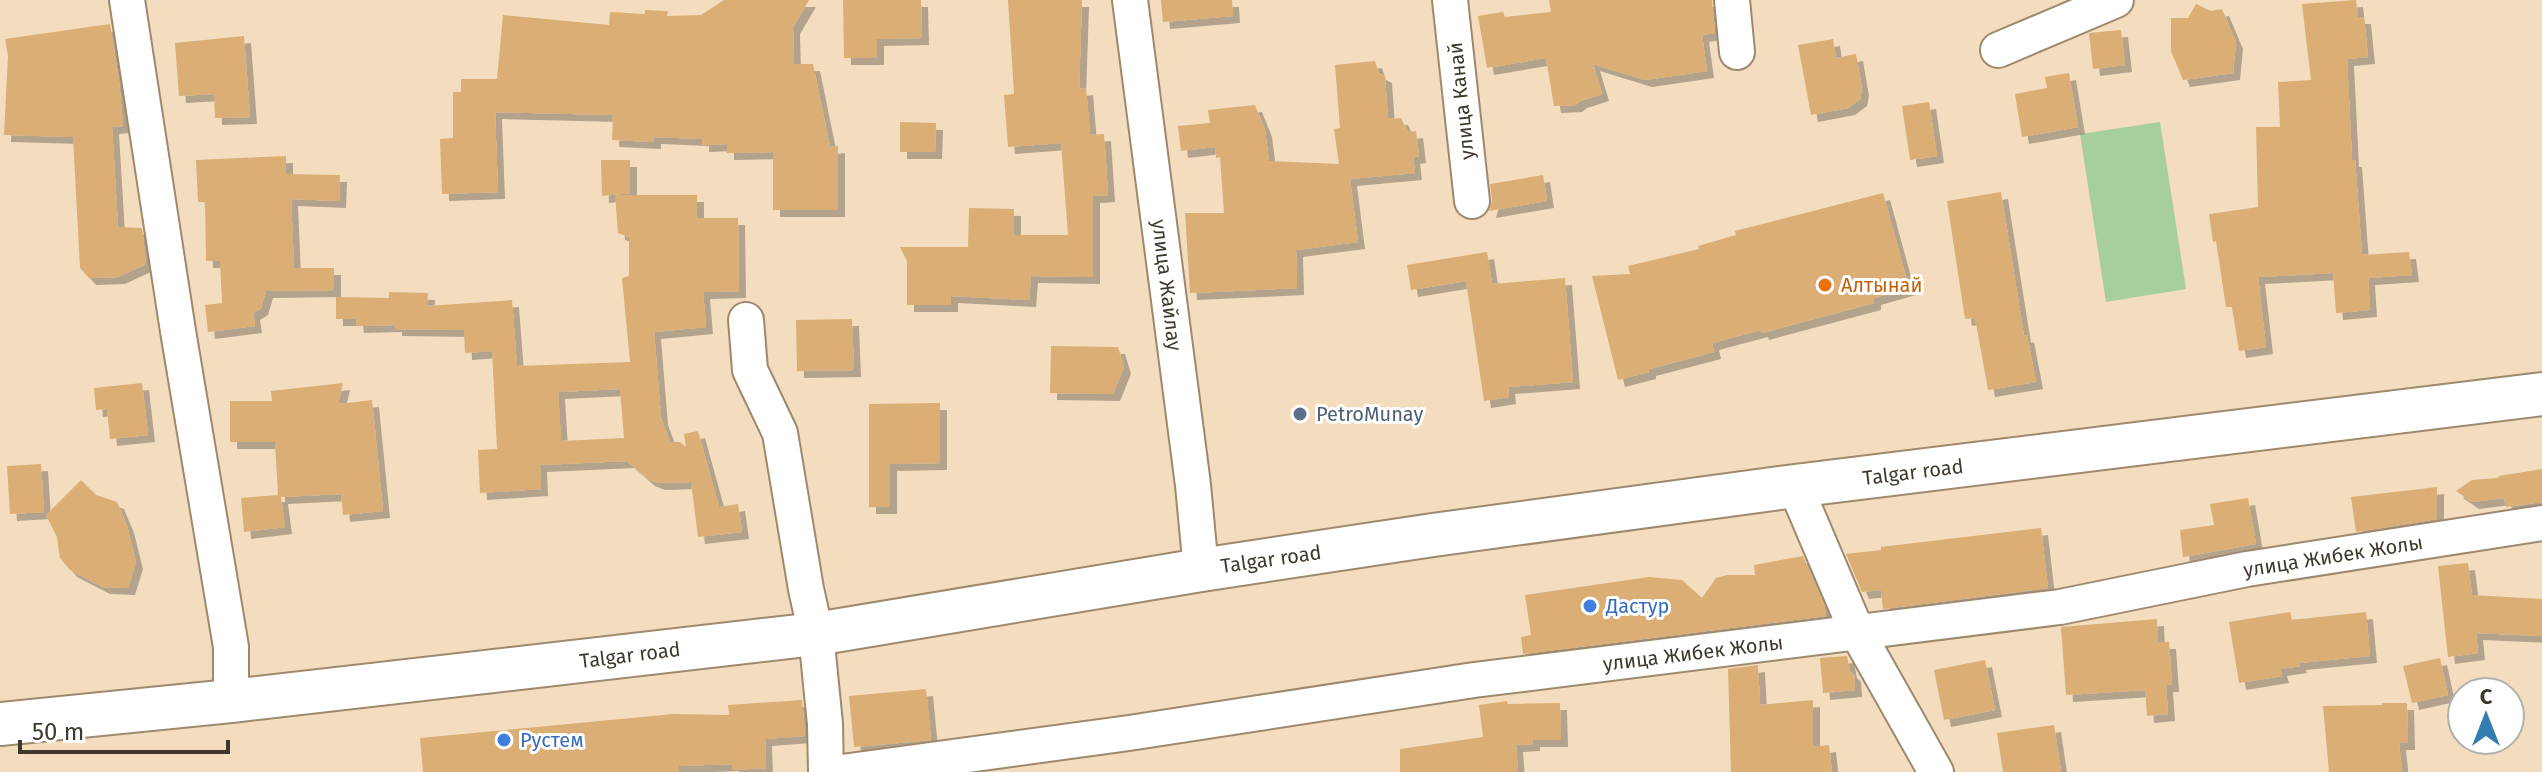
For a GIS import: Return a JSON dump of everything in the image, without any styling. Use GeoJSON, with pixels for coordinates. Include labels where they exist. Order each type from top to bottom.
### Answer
{"type":"FeatureCollection","features":[{"type":"Feature","properties":{"kind":"main road","name":"Talgar road"},"geometry":{"type":"LineString","coordinates":[[0,724],[231,701],[816,634],[1201,570],[1795,486],[2542,394]]}},
{"type":"Feature","properties":{"kind":"street"},"geometry":{"type":"LineString","coordinates":[[127,0],[231,647],[231,701]]}},
{"type":"Feature","properties":{"kind":"street","name":"улица Жайлау"},"geometry":{"type":"LineString","coordinates":[[1130,0],[1193,485],[1201,570]]}},
{"type":"Feature","properties":{"kind":"street","name":"улица Канай"},"geometry":{"type":"LineString","coordinates":[[1450,0],[1472,201]]}},
{"type":"Feature","properties":{"kind":"street"},"geometry":{"type":"LineString","coordinates":[[1732,0],[1737,52]]}},
{"type":"Feature","properties":{"kind":"street"},"geometry":{"type":"LineString","coordinates":[[1998,50],[2116,0]]}},
{"type":"Feature","properties":{"kind":"street"},"geometry":{"type":"LineString","coordinates":[[746,320],[750,370],[780,433],[816,634],[825,724],[826,772]]}},
{"type":"Feature","properties":{"kind":"street"},"geometry":{"type":"LineString","coordinates":[[1795,486],[1857,632],[1936,772]]}},
{"type":"Feature","properties":{"kind":"street","name":"улица Жибек Жолы"},"geometry":{"type":"LineString","coordinates":[[842,772],[1129,733],[1474,680],[2060,607],[2247,569],[2542,523]]}},
{"type":"Feature","properties":{"kind":"green space"},"geometry":{"type":"Polygon","coordinates":[[[2160,122],[2186,289],[2106,302],[2080,134],[2160,122]]]}},
{"type":"Feature","properties":{"kind":"building"},"geometry":{"type":"Polygon","coordinates":[[[724,0],[809,0],[793,27],[794,64],[813,64],[830,147],[838,146],[838,210],[773,210],[773,152],[727,153],[727,144],[702,145],[702,139],[654,137],[654,142],[612,140],[613,115],[495,112],[498,192],[442,194],[440,139],[453,138],[453,92],[461,92],[461,79],[497,79],[503,15],[609,25],[610,12],[645,14],[645,10],[668,11],[667,16],[701,15],[724,0]]]}},
{"type":"Feature","properties":{"kind":"building"},"geometry":{"type":"Polygon","coordinates":[[[843,0],[921,0],[922,38],[877,39],[877,58],[844,58],[843,0]]]}},
{"type":"Feature","properties":{"kind":"building"},"geometry":{"type":"Polygon","coordinates":[[[1008,0],[1082,0],[1079,89],[1086,88],[1090,135],[1104,134],[1108,195],[1093,196],[1093,277],[1031,276],[1029,300],[951,296],[951,305],[907,305],[907,261],[900,247],[968,247],[969,208],[1014,209],[1014,235],[1068,235],[1061,143],[1008,147],[1004,95],[1014,94],[1008,0]]]}},
{"type":"Feature","properties":{"kind":"building"},"geometry":{"type":"Polygon","coordinates":[[[1161,0],[1232,0],[1233,16],[1163,22],[1161,0]]]}},
{"type":"Feature","properties":{"kind":"building"},"geometry":{"type":"Polygon","coordinates":[[[1549,0],[1712,0],[1715,33],[1702,35],[1707,71],[1645,80],[1593,64],[1602,94],[1575,105],[1554,106],[1546,58],[1487,68],[1478,16],[1503,12],[1505,17],[1551,12],[1549,0]]]}},
{"type":"Feature","properties":{"kind":"building"},"geometry":{"type":"Polygon","coordinates":[[[2356,0],[2358,17],[2364,17],[2368,57],[2347,59],[2352,160],[2355,160],[2362,255],[2409,252],[2412,275],[2368,278],[2370,310],[2336,313],[2333,273],[2258,277],[2266,347],[2239,351],[2232,307],[2226,307],[2209,214],[2258,207],[2256,127],[2280,127],[2278,82],[2311,80],[2302,4],[2356,0]]]}},
{"type":"Feature","properties":{"kind":"building"},"geometry":{"type":"Polygon","coordinates":[[[2196,4],[2211,11],[2222,9],[2236,42],[2233,73],[2183,80],[2171,51],[2171,18],[2188,18],[2196,4]]]}},
{"type":"Feature","properties":{"kind":"building"},"geometry":{"type":"Polygon","coordinates":[[[110,24],[123,126],[112,127],[118,227],[142,228],[146,264],[118,277],[89,278],[80,268],[73,137],[4,135],[8,56],[5,39],[110,24]]]}},
{"type":"Feature","properties":{"kind":"building"},"geometry":{"type":"Polygon","coordinates":[[[2121,30],[2125,65],[2093,69],[2089,33],[2121,30]]]}},
{"type":"Feature","properties":{"kind":"building"},"geometry":{"type":"Polygon","coordinates":[[[244,36],[250,117],[215,118],[214,94],[179,96],[175,43],[244,36]]]}},
{"type":"Feature","properties":{"kind":"building"},"geometry":{"type":"Polygon","coordinates":[[[1833,39],[1836,58],[1856,54],[1862,89],[1860,99],[1848,108],[1811,115],[1798,45],[1833,39]]]}},
{"type":"Feature","properties":{"kind":"building"},"geometry":{"type":"Polygon","coordinates":[[[1375,61],[1379,73],[1385,76],[1388,119],[1401,118],[1408,132],[1416,131],[1419,156],[1413,157],[1415,173],[1350,179],[1358,242],[1296,250],[1297,288],[1190,293],[1185,213],[1224,213],[1220,157],[1216,158],[1215,147],[1181,151],[1178,126],[1210,123],[1208,110],[1255,105],[1265,130],[1269,161],[1339,164],[1334,129],[1340,128],[1335,65],[1375,61]]]}},
{"type":"Feature","properties":{"kind":"building"},"geometry":{"type":"Polygon","coordinates":[[[2069,73],[2078,127],[2022,137],[2015,94],[2047,88],[2045,77],[2069,73]]]}},
{"type":"Feature","properties":{"kind":"building"},"geometry":{"type":"Polygon","coordinates":[[[1929,102],[1937,156],[1910,160],[1902,106],[1929,102]]]}},
{"type":"Feature","properties":{"kind":"building"},"geometry":{"type":"Polygon","coordinates":[[[900,122],[936,123],[935,152],[900,152],[900,122]]]}},
{"type":"Feature","properties":{"kind":"building"},"geometry":{"type":"Polygon","coordinates":[[[286,156],[286,174],[340,175],[339,201],[291,199],[294,268],[334,268],[334,290],[266,291],[261,308],[253,313],[255,326],[208,332],[205,305],[222,303],[220,261],[206,261],[205,202],[198,202],[196,160],[286,156]]]}},
{"type":"Feature","properties":{"kind":"building"},"geometry":{"type":"Polygon","coordinates":[[[601,160],[630,160],[630,193],[602,196],[601,160]]]}},
{"type":"Feature","properties":{"kind":"building"},"geometry":{"type":"Polygon","coordinates":[[[1543,175],[1547,201],[1489,211],[1492,200],[1490,184],[1543,175]]]}},
{"type":"Feature","properties":{"kind":"building"},"geometry":{"type":"Polygon","coordinates":[[[2001,192],[2024,336],[2027,335],[2036,382],[1988,390],[1975,318],[1965,319],[1947,201],[2001,192]]]}},
{"type":"Feature","properties":{"kind":"building"},"geometry":{"type":"Polygon","coordinates":[[[1883,193],[1909,288],[1874,298],[1874,303],[1712,343],[1714,352],[1618,380],[1592,276],[1630,274],[1628,266],[1699,249],[1698,246],[1736,235],[1735,231],[1883,193]]]}},
{"type":"Feature","properties":{"kind":"building"},"geometry":{"type":"Polygon","coordinates":[[[615,195],[697,195],[697,218],[738,218],[739,291],[703,292],[706,327],[654,332],[661,418],[670,442],[680,442],[686,447],[684,434],[698,431],[719,507],[738,504],[742,532],[698,537],[691,482],[658,483],[648,479],[627,461],[540,465],[541,489],[480,493],[478,450],[497,449],[492,351],[465,353],[464,330],[395,329],[395,325],[357,326],[356,319],[336,319],[336,297],[389,298],[389,292],[428,293],[427,306],[512,300],[517,366],[630,362],[622,278],[629,276],[629,237],[618,233],[615,195]],[[620,389],[558,392],[561,441],[624,438],[620,389]]]}},
{"type":"Feature","properties":{"kind":"building"},"geometry":{"type":"Polygon","coordinates":[[[1487,252],[1492,284],[1565,278],[1573,382],[1508,387],[1509,397],[1484,401],[1466,281],[1411,290],[1407,265],[1487,252]]]}},
{"type":"Feature","properties":{"kind":"building"},"geometry":{"type":"Polygon","coordinates":[[[852,319],[854,370],[797,371],[796,320],[852,319]]]}},
{"type":"Feature","properties":{"kind":"building"},"geometry":{"type":"Polygon","coordinates":[[[1051,346],[1118,347],[1124,367],[1113,394],[1050,393],[1051,346]]]}},
{"type":"Feature","properties":{"kind":"building"},"geometry":{"type":"Polygon","coordinates":[[[142,383],[148,435],[110,439],[107,409],[96,410],[94,388],[142,383]]]}},
{"type":"Feature","properties":{"kind":"building"},"geometry":{"type":"Polygon","coordinates":[[[343,383],[338,404],[372,400],[383,511],[343,515],[341,494],[281,497],[285,527],[244,532],[241,498],[278,495],[275,442],[230,442],[230,401],[272,401],[271,391],[343,383]]]}},
{"type":"Feature","properties":{"kind":"building"},"geometry":{"type":"Polygon","coordinates":[[[940,403],[940,463],[890,464],[890,507],[869,507],[869,404],[940,403]]]}},
{"type":"Feature","properties":{"kind":"building"},"geometry":{"type":"Polygon","coordinates":[[[41,464],[44,512],[10,514],[7,466],[41,464]]]}},
{"type":"Feature","properties":{"kind":"building"},"geometry":{"type":"Polygon","coordinates":[[[2542,469],[2542,502],[2506,507],[2504,498],[2472,502],[2456,491],[2472,480],[2542,469]]]}},
{"type":"Feature","properties":{"kind":"building"},"geometry":{"type":"Polygon","coordinates":[[[81,480],[96,495],[117,502],[136,562],[128,588],[103,587],[70,570],[60,558],[57,537],[46,515],[81,480]]]}},
{"type":"Feature","properties":{"kind":"building"},"geometry":{"type":"Polygon","coordinates":[[[2437,487],[2437,519],[2356,532],[2351,497],[2437,487]]]}},
{"type":"Feature","properties":{"kind":"building"},"geometry":{"type":"Polygon","coordinates":[[[2248,498],[2256,544],[2183,557],[2180,530],[2214,525],[2210,504],[2248,498]]]}},
{"type":"Feature","properties":{"kind":"building"},"geometry":{"type":"Polygon","coordinates":[[[2041,528],[2048,588],[1883,609],[1881,590],[1862,592],[1846,554],[1881,550],[1881,547],[2041,528]]]}},
{"type":"Feature","properties":{"kind":"building","name":"Дастур"},"geometry":{"type":"Polygon","coordinates":[[[1803,556],[1824,604],[1826,616],[1523,654],[1521,637],[1531,635],[1525,595],[1649,577],[1682,580],[1702,598],[1716,578],[1755,575],[1754,565],[1803,556]]]}},
{"type":"Feature","properties":{"kind":"building"},"geometry":{"type":"Polygon","coordinates":[[[2468,563],[2472,595],[2542,599],[2542,636],[2476,633],[2478,653],[2448,657],[2438,566],[2468,563]]]}},
{"type":"Feature","properties":{"kind":"building"},"geometry":{"type":"Polygon","coordinates":[[[2290,612],[2292,620],[2366,612],[2370,656],[2299,663],[2300,666],[2280,669],[2282,676],[2239,683],[2229,622],[2290,612]]]}},
{"type":"Feature","properties":{"kind":"building"},"geometry":{"type":"Polygon","coordinates":[[[2157,619],[2158,642],[2169,642],[2172,685],[2166,685],[2168,714],[2147,716],[2145,690],[2066,695],[2061,627],[2157,619]]]}},
{"type":"Feature","properties":{"kind":"building"},"geometry":{"type":"Polygon","coordinates":[[[1847,656],[1854,675],[1855,690],[1823,693],[1820,658],[1847,656]]]}},
{"type":"Feature","properties":{"kind":"building"},"geometry":{"type":"Polygon","coordinates":[[[2440,658],[2446,695],[2412,703],[2403,666],[2440,658]]]}},
{"type":"Feature","properties":{"kind":"building"},"geometry":{"type":"Polygon","coordinates":[[[1985,660],[1995,710],[1944,720],[1934,670],[1985,660]]]}},
{"type":"Feature","properties":{"kind":"building"},"geometry":{"type":"Polygon","coordinates":[[[1758,665],[1760,705],[1813,700],[1813,747],[1829,745],[1832,772],[1731,772],[1728,669],[1758,665]]]}},
{"type":"Feature","properties":{"kind":"building"},"geometry":{"type":"Polygon","coordinates":[[[926,689],[931,740],[854,747],[849,696],[926,689]]]}},
{"type":"Feature","properties":{"kind":"building"},"geometry":{"type":"Polygon","coordinates":[[[802,700],[805,736],[765,739],[766,768],[733,770],[732,764],[678,766],[679,772],[423,772],[420,738],[674,714],[729,715],[728,705],[802,700]]]}},
{"type":"Feature","properties":{"kind":"building"},"geometry":{"type":"Polygon","coordinates":[[[1507,701],[1508,704],[1560,703],[1561,740],[1533,740],[1533,744],[1516,745],[1518,772],[1400,772],[1400,749],[1483,737],[1479,705],[1507,701]]]}},
{"type":"Feature","properties":{"kind":"building"},"geometry":{"type":"Polygon","coordinates":[[[2407,703],[2408,743],[2399,743],[2402,772],[2329,772],[2323,706],[2407,703]]]}},
{"type":"Feature","properties":{"kind":"building"},"geometry":{"type":"Polygon","coordinates":[[[2054,725],[2061,772],[2003,772],[1997,733],[2054,725]]]}},
{"type":"Feature","properties":{"kind":"place","name":"Алтынай"},"geometry":{"type":"Point","coordinates":[1825,285]}},
{"type":"Feature","properties":{"kind":"place","name":"PetroMunay"},"geometry":{"type":"Point","coordinates":[1300,414]}},
{"type":"Feature","properties":{"kind":"place","name":"Дастур"},"geometry":{"type":"Point","coordinates":[1590,606]}},
{"type":"Feature","properties":{"kind":"place","name":"Рустем"},"geometry":{"type":"Point","coordinates":[504,740]}}]}
